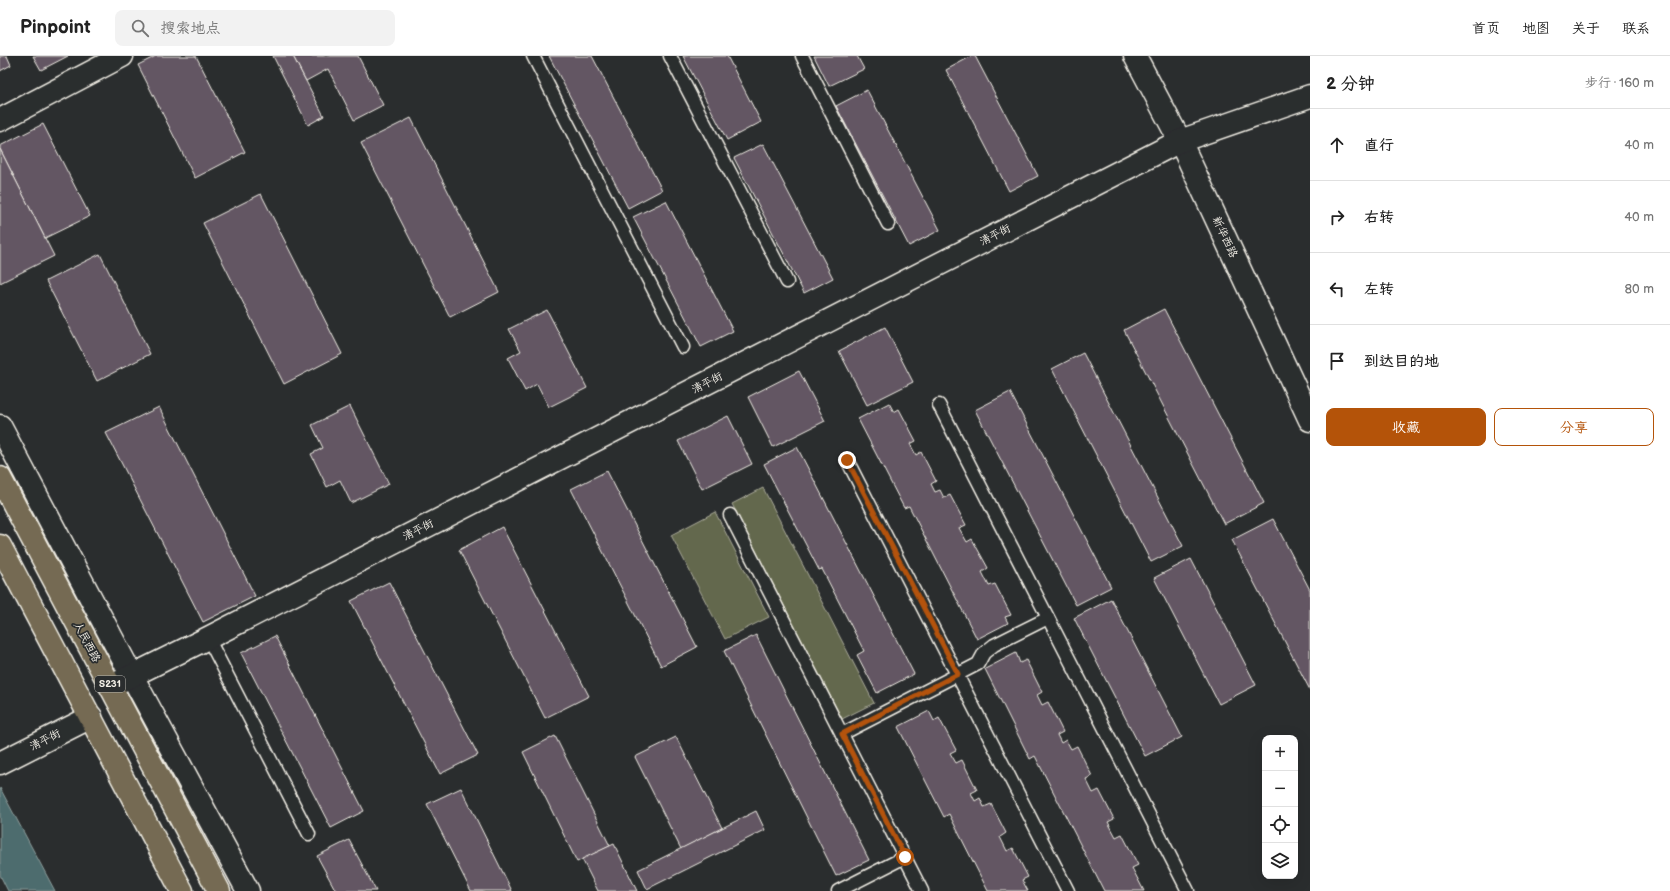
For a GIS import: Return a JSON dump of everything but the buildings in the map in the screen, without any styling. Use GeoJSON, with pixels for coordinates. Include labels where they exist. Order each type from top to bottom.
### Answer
{"type":"FeatureCollection","features":[{"type":"Feature","properties":{"kind":"main road","name":"人民西路"},"geometry":{"type":"LineString","coordinates":[[0,478],[219,891]]}},
{"type":"Feature","properties":{"kind":"main road","name":"S231"},"geometry":{"type":"LineString","coordinates":[[0,546],[182,891]]}},
{"type":"Feature","properties":{"kind":"street"},"geometry":{"type":"LineString","coordinates":[[0,120],[122,56]]}},
{"type":"Feature","properties":{"kind":"street","name":"新华西路"},"geometry":{"type":"LineString","coordinates":[[1135,56],[1180,141],[1310,420]]}},
{"type":"Feature","properties":{"kind":"street","name":"清平街"},"geometry":{"type":"LineString","coordinates":[[111,686],[208,638],[1180,141],[1310,96]]}},
{"type":"Feature","properties":{"kind":"street"},"geometry":{"type":"LineString","coordinates":[[0,426],[248,891]]}},
{"type":"Feature","properties":{"kind":"street","name":"清平街"},"geometry":{"type":"LineString","coordinates":[[4,761],[91,717]]}},
{"type":"Feature","properties":{"kind":"lane"},"geometry":{"type":"LineString","coordinates":[[533,56],[683,347]]}},
{"type":"Feature","properties":{"kind":"lane"},"geometry":{"type":"LineString","coordinates":[[670,56],[787,282]]}},
{"type":"Feature","properties":{"kind":"lane"},"geometry":{"type":"LineString","coordinates":[[802,56],[888,224]]}},
{"type":"Feature","properties":{"kind":"lane"},"geometry":{"type":"LineString","coordinates":[[939,405],[1187,891]]}},
{"type":"Feature","properties":{"kind":"lane"},"geometry":{"type":"LineString","coordinates":[[847,460],[1068,891]]}},
{"type":"Feature","properties":{"kind":"lane"},"geometry":{"type":"LineString","coordinates":[[730,515],[922,891]]}},
{"type":"Feature","properties":{"kind":"lane"},"geometry":{"type":"LineString","coordinates":[[842,734],[978,664],[984,653],[994,644],[1048,618]]}},
{"type":"Feature","properties":{"kind":"lane"},"geometry":{"type":"LineString","coordinates":[[208,638],[309,834]]}},
{"type":"Feature","properties":{"kind":"lane"},"geometry":{"type":"LineString","coordinates":[[838,891],[905,857]]}},
{"type":"Feature","properties":{"kind":"green space"},"geometry":{"type":"Polygon","coordinates":[[[763,488],[874,703],[842,719],[732,504],[763,488]]]}},
{"type":"Feature","properties":{"kind":"green space"},"geometry":{"type":"Polygon","coordinates":[[[715,512],[769,617],[725,639],[671,535],[715,512]]]}},
{"type":"Feature","properties":{"kind":"water"},"geometry":{"type":"Polygon","coordinates":[[[0,788],[55,891],[8,891],[0,875],[0,788]]]}},
{"type":"Feature","properties":{"kind":"route"},"geometry":{"type":"LineString","coordinates":[[847,460],[958,674],[842,734],[905,857]]}}]}
